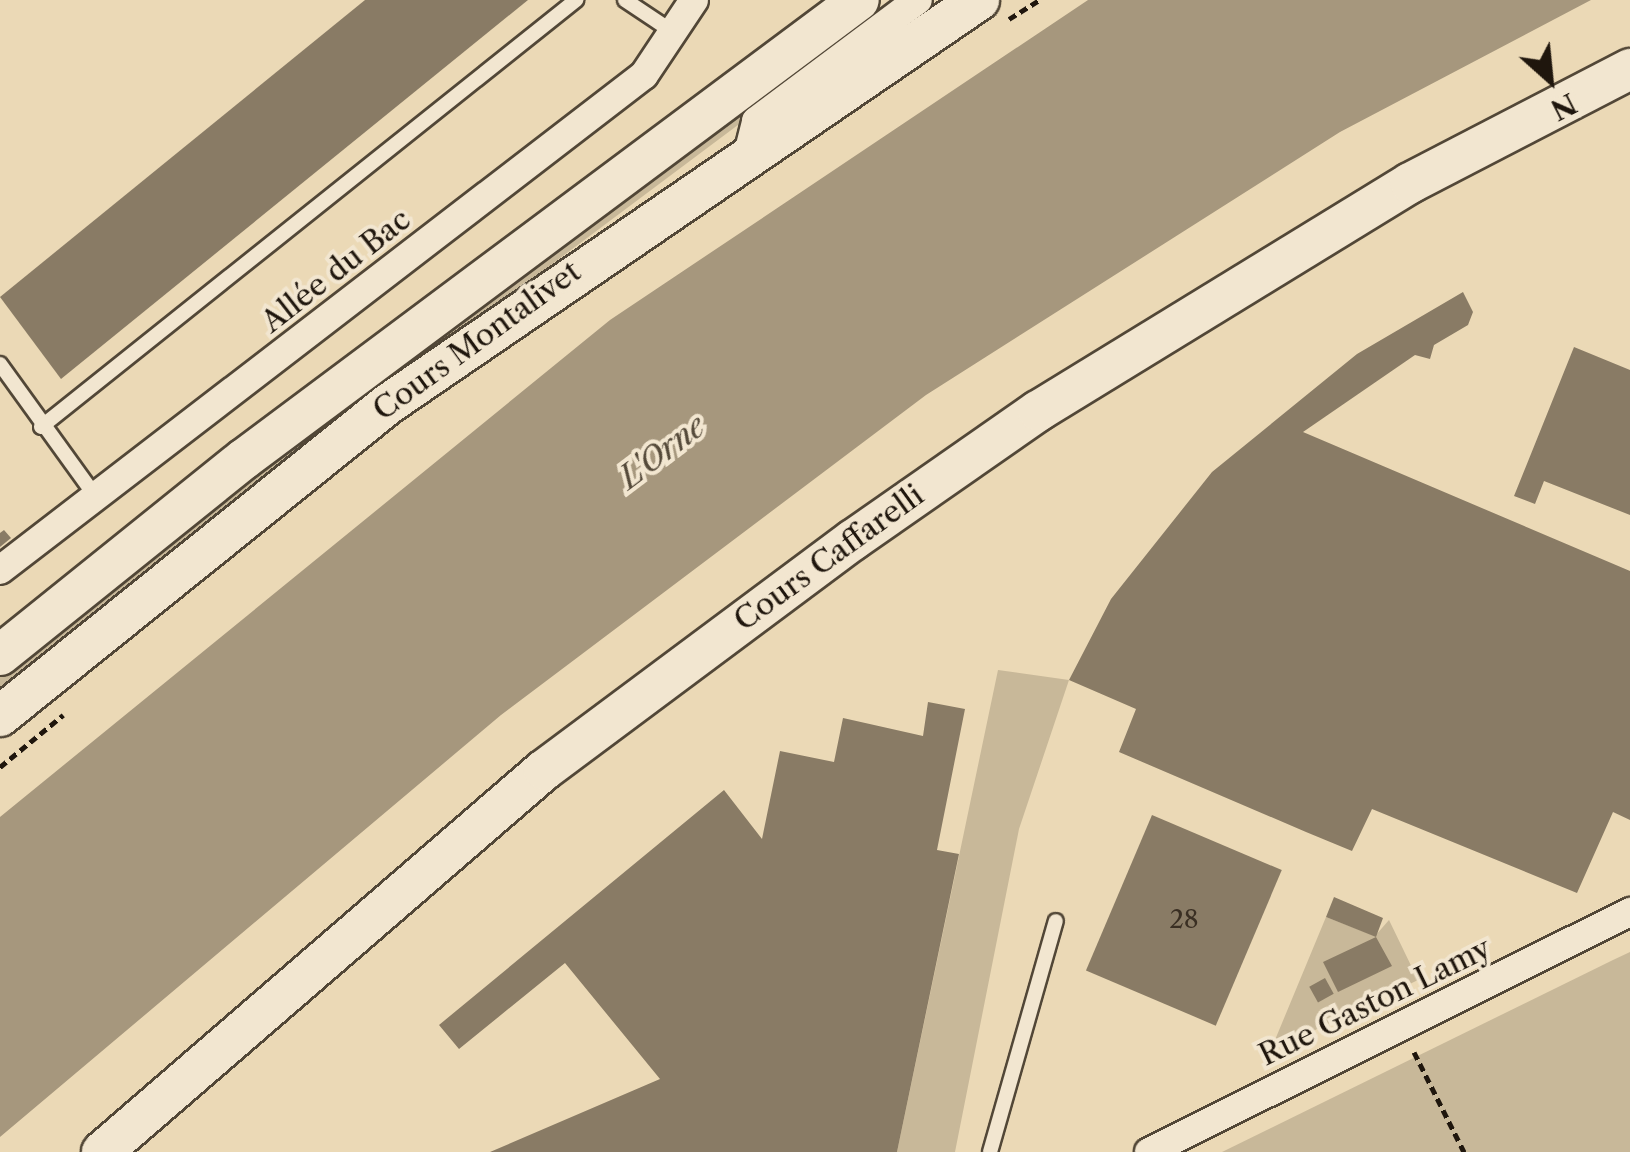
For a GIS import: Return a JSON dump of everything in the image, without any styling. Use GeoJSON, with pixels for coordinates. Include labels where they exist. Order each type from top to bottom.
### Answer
{"type":"FeatureCollection","features":[{"type":"Feature","properties":{"kind":"main road","name":"Cours Montalivet"},"geometry":{"type":"LineString","coordinates":[[0,655],[703,112],[859,0]]}},
{"type":"Feature","properties":{"kind":"main road","name":"Cours Montalivet"},"geometry":{"type":"LineString","coordinates":[[0,716],[388,404],[749,150],[990,12]]}},
{"type":"Feature","properties":{"kind":"main road","name":"Cours Caffarelli"},"geometry":{"type":"LineString","coordinates":[[102,1152],[544,770],[853,540],[1038,411],[1392,194],[1630,68]]}},
{"type":"Feature","properties":{"kind":"street"},"geometry":{"type":"LineString","coordinates":[[749,150],[756,121],[918,0]]}},
{"type":"Feature","properties":{"kind":"street","name":"Allée du Bac"},"geometry":{"type":"LineString","coordinates":[[0,570],[644,76],[691,2]]}},
{"type":"Feature","properties":{"kind":"street","name":"Rue Gaston Lamy"},"geometry":{"type":"LineString","coordinates":[[1149,1152],[1630,912]]}},
{"type":"Feature","properties":{"kind":"lane"},"geometry":{"type":"LineString","coordinates":[[41,427],[576,0]]}},
{"type":"Feature","properties":{"kind":"lane"},"geometry":{"type":"LineString","coordinates":[[626,0],[673,32]]}},
{"type":"Feature","properties":{"kind":"lane"},"geometry":{"type":"LineString","coordinates":[[0,364],[14,392],[96,497]]}},
{"type":"Feature","properties":{"kind":"lane"},"geometry":{"type":"LineString","coordinates":[[990,1152],[1056,921]]}},
{"type":"Feature","properties":{"kind":"path"},"geometry":{"type":"LineString","coordinates":[[990,12],[1040,0]]}},
{"type":"Feature","properties":{"kind":"path"},"geometry":{"type":"LineString","coordinates":[[0,768],[78,702]]}},
{"type":"Feature","properties":{"kind":"path"},"geometry":{"type":"LineString","coordinates":[[1402,1026],[1464,1152]]}},
{"type":"Feature","properties":{"kind":"shaded area"},"geometry":{"type":"Polygon","coordinates":[[[890,1],[786,89],[400,378],[0,697],[0,677],[147,556],[890,1]]]}},
{"type":"Feature","properties":{"kind":"shaded area"},"geometry":{"type":"Polygon","coordinates":[[[998,670],[1069,680],[1019,829],[955,1152],[897,1152],[998,670]]]}},
{"type":"Feature","properties":{"kind":"shaded area"},"geometry":{"type":"Polygon","coordinates":[[[1326,917],[1375,936],[1389,920],[1418,980],[1270,1052],[1326,917]]]}},
{"type":"Feature","properties":{"kind":"shaded area"},"geometry":{"type":"Polygon","coordinates":[[[1630,952],[1630,1152],[1222,1152],[1613,960],[1630,952]]]}},
{"type":"Feature","properties":{"kind":"water","name":"L'Orne"},"geometry":{"type":"Polygon","coordinates":[[[1088,0],[1591,0],[1340,132],[926,395],[501,715],[0,1137],[0,817],[610,320],[1088,0]]]}},
{"type":"Feature","properties":{"kind":"building"},"geometry":{"type":"Polygon","coordinates":[[[365,0],[528,0],[61,379],[0,297],[365,0]]]}},
{"type":"Feature","properties":{"kind":"building"},"geometry":{"type":"Polygon","coordinates":[[[1463,292],[1473,312],[1468,325],[1434,345],[1430,359],[1415,355],[1303,432],[1630,571],[1630,820],[1613,812],[1577,893],[1372,809],[1352,851],[1306,832],[1119,752],[1136,709],[1069,680],[1111,599],[1212,472],[1357,354],[1463,292]]]}},
{"type":"Feature","properties":{"kind":"building"},"geometry":{"type":"Polygon","coordinates":[[[1574,347],[1630,370],[1630,515],[1544,481],[1535,504],[1514,496],[1574,347]]]}},
{"type":"Feature","properties":{"kind":"building"},"geometry":{"type":"Polygon","coordinates":[[[4,530],[11,538],[0,547],[0,533],[4,530]]]}},
{"type":"Feature","properties":{"kind":"building"},"geometry":{"type":"Polygon","coordinates":[[[928,702],[965,709],[937,850],[959,854],[897,1152],[490,1152],[660,1079],[565,963],[459,1049],[439,1025],[724,790],[762,839],[780,751],[834,762],[843,718],[923,736],[928,702]]]}},
{"type":"Feature","properties":{"kind":"building"},"geometry":{"type":"Polygon","coordinates":[[[1152,815],[1282,870],[1216,1026],[1086,971],[1152,815]]]}},
{"type":"Feature","properties":{"kind":"building"},"geometry":{"type":"Polygon","coordinates":[[[1334,897],[1383,918],[1376,937],[1326,917],[1334,897]]]}},
{"type":"Feature","properties":{"kind":"building"},"geometry":{"type":"Polygon","coordinates":[[[1376,937],[1392,966],[1338,992],[1323,962],[1376,937]]]}},
{"type":"Feature","properties":{"kind":"building"},"geometry":{"type":"Polygon","coordinates":[[[1325,978],[1334,994],[1318,1002],[1309,987],[1325,978]]]}}]}
